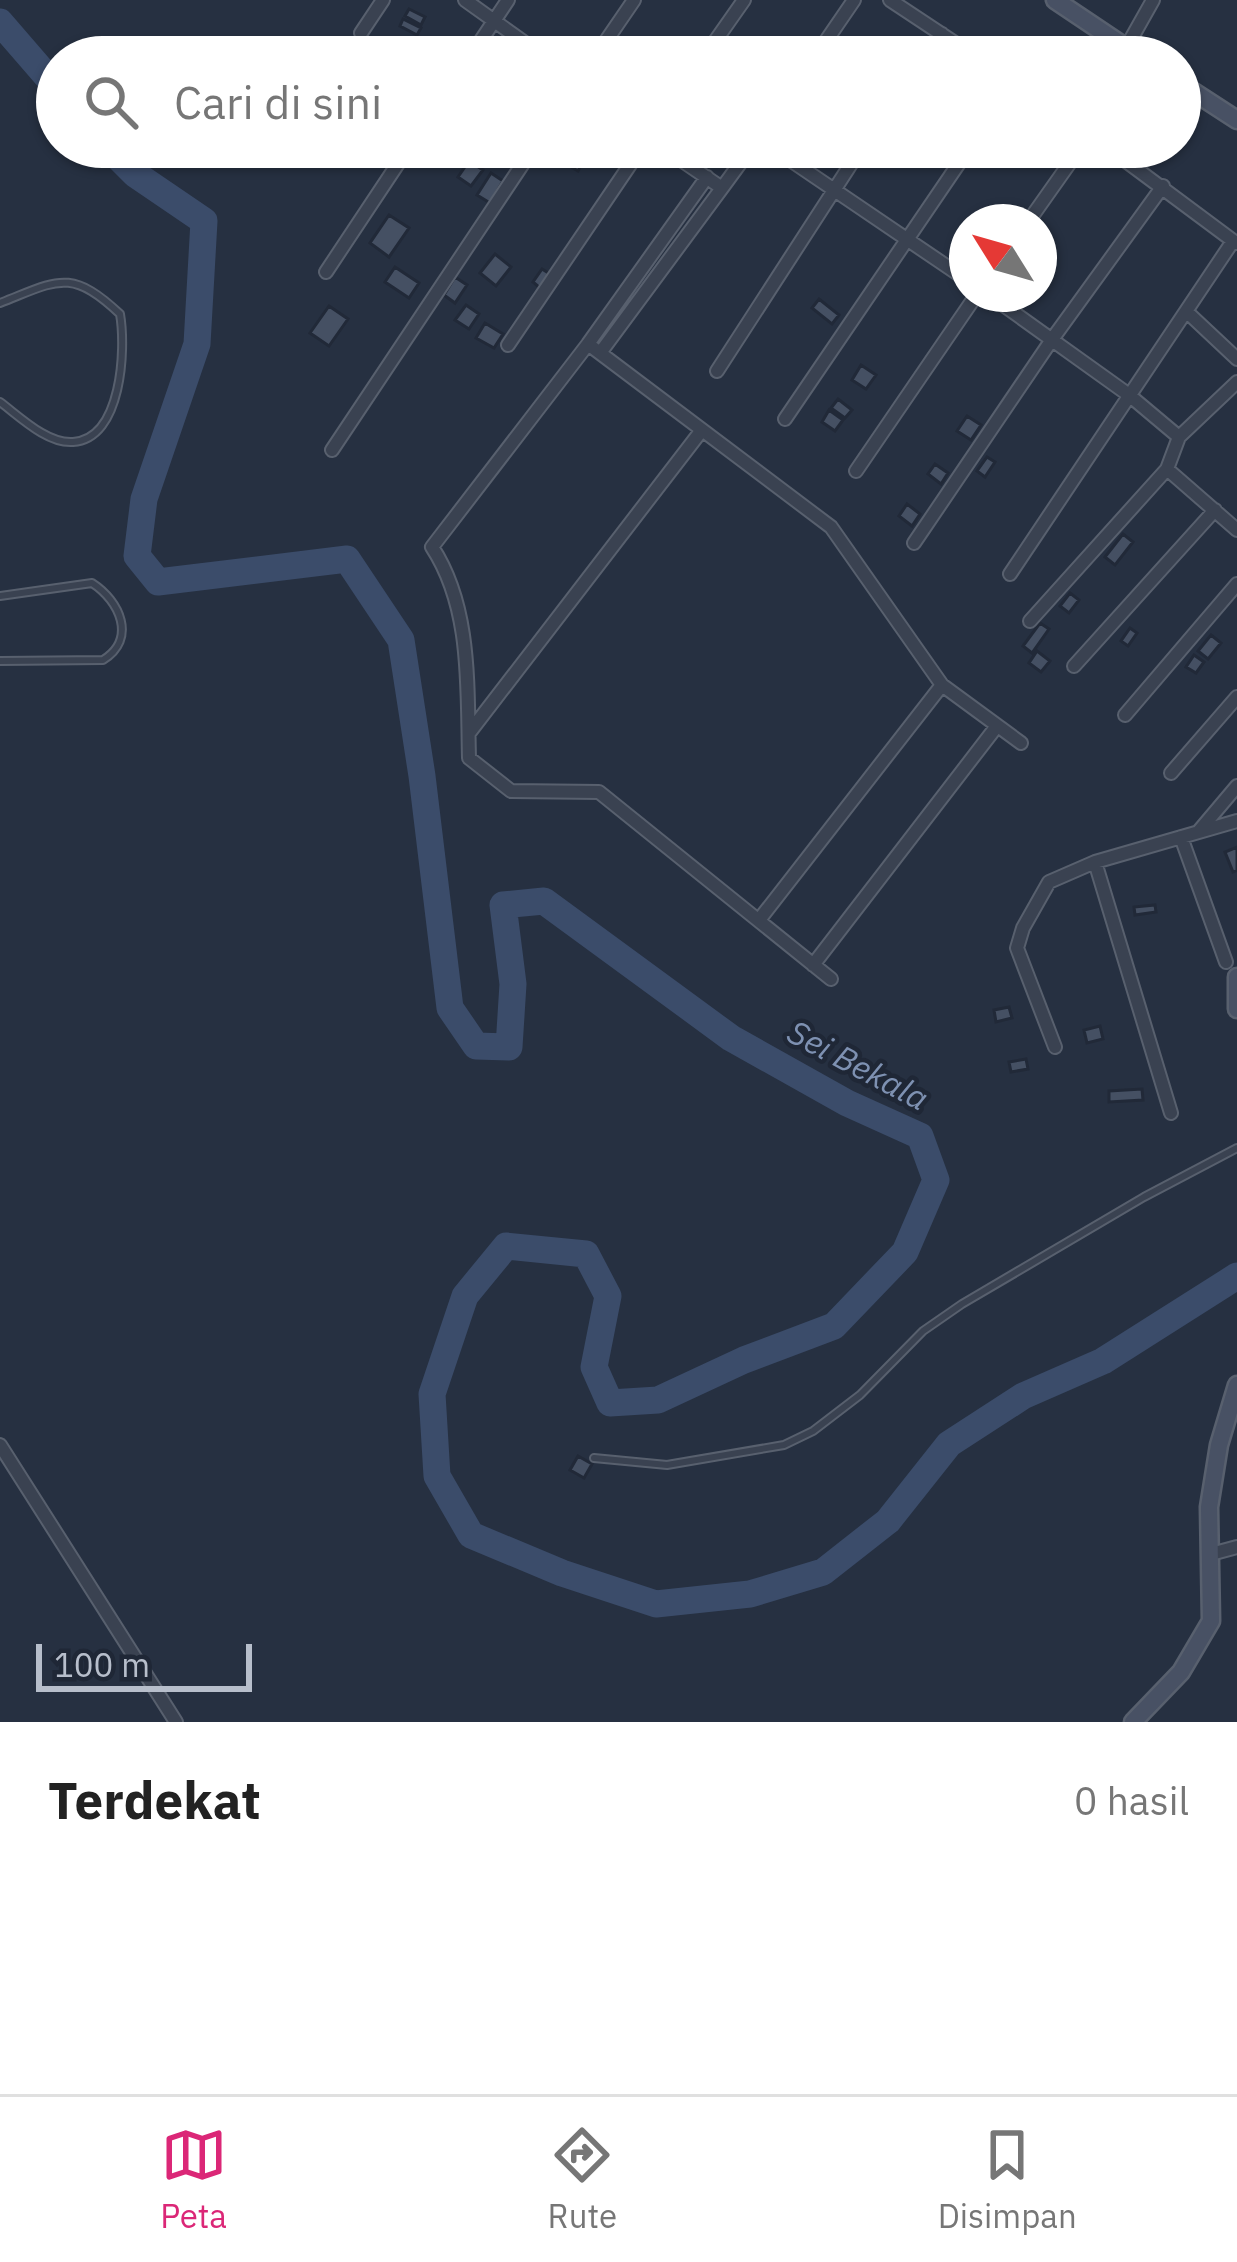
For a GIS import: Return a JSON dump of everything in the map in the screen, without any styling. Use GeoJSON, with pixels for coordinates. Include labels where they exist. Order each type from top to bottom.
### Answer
{"type":"FeatureCollection","features":[{"type":"Feature","properties":{"kind":"main road"},"geometry":{"type":"LineString","coordinates":[[1054,0],[1109,36]]}},
{"type":"Feature","properties":{"kind":"main road"},"geometry":{"type":"LineString","coordinates":[[1201,97],[1237,120]]}},
{"type":"Feature","properties":{"kind":"main road"},"geometry":{"type":"LineString","coordinates":[[1231,970],[1237,1010]]}},
{"type":"Feature","properties":{"kind":"main road"},"geometry":{"type":"LineString","coordinates":[[1133,1722],[1181,1672],[1211,1621],[1213,1486],[1219,1444],[1237,1385]]}},
{"type":"Feature","properties":{"kind":"street"},"geometry":{"type":"LineString","coordinates":[[361,33],[383,0]]}},
{"type":"Feature","properties":{"kind":"street"},"geometry":{"type":"LineString","coordinates":[[465,0],[517,36]]}},
{"type":"Feature","properties":{"kind":"street"},"geometry":{"type":"LineString","coordinates":[[484,36],[508,0]]}},
{"type":"Feature","properties":{"kind":"street"},"geometry":{"type":"LineString","coordinates":[[609,36],[634,0]]}},
{"type":"Feature","properties":{"kind":"street"},"geometry":{"type":"LineString","coordinates":[[719,36],[744,0]]}},
{"type":"Feature","properties":{"kind":"street"},"geometry":{"type":"LineString","coordinates":[[829,36],[854,0]]}},
{"type":"Feature","properties":{"kind":"street"},"geometry":{"type":"LineString","coordinates":[[890,0],[945,36]]}},
{"type":"Feature","properties":{"kind":"street"},"geometry":{"type":"LineString","coordinates":[[1139,36],[1153,0]]}},
{"type":"Feature","properties":{"kind":"street"},"geometry":{"type":"LineString","coordinates":[[326,272],[396,168]]}},
{"type":"Feature","properties":{"kind":"street"},"geometry":{"type":"LineString","coordinates":[[332,450],[520,168]]}},
{"type":"Feature","properties":{"kind":"street"},"geometry":{"type":"LineString","coordinates":[[508,345],[628,168]]}},
{"type":"Feature","properties":{"kind":"street"},"geometry":{"type":"LineString","coordinates":[[694,168],[722,188]]}},
{"type":"Feature","properties":{"kind":"street"},"geometry":{"type":"LineString","coordinates":[[600,353],[737,168]]}},
{"type":"Feature","properties":{"kind":"street"},"geometry":{"type":"LineString","coordinates":[[802,168],[949,268]]}},
{"type":"Feature","properties":{"kind":"street"},"geometry":{"type":"LineString","coordinates":[[717,371],[848,168]]}},
{"type":"Feature","properties":{"kind":"street"},"geometry":{"type":"LineString","coordinates":[[785,419],[956,168]]}},
{"type":"Feature","properties":{"kind":"street"},"geometry":{"type":"LineString","coordinates":[[1041,204],[1066,168]]}},
{"type":"Feature","properties":{"kind":"street"},"geometry":{"type":"LineString","coordinates":[[1010,574],[1235,242],[1137,168]]}},
{"type":"Feature","properties":{"kind":"street"},"geometry":{"type":"LineString","coordinates":[[707,177],[588,344],[432,547],[443,563],[464,635],[469,758],[511,791],[598,791],[831,979]]}},
{"type":"Feature","properties":{"kind":"street"},"geometry":{"type":"LineString","coordinates":[[914,543],[1163,186]]}},
{"type":"Feature","properties":{"kind":"street"},"geometry":{"type":"LineString","coordinates":[[681,214],[695,224]]}},
{"type":"Feature","properties":{"kind":"street"},"geometry":{"type":"LineString","coordinates":[[856,471],[965,312]]}},
{"type":"Feature","properties":{"kind":"street"},"geometry":{"type":"LineString","coordinates":[[1015,312],[1179,437]]}},
{"type":"Feature","properties":{"kind":"street"},"geometry":{"type":"LineString","coordinates":[[1187,312],[1237,359]]}},
{"type":"Feature","properties":{"kind":"street"},"geometry":{"type":"LineString","coordinates":[[588,344],[831,527],[942,685],[1021,743]]}},
{"type":"Feature","properties":{"kind":"street"},"geometry":{"type":"LineString","coordinates":[[1030,621],[1167,469],[1179,437],[1237,382]]}},
{"type":"Feature","properties":{"kind":"street"},"geometry":{"type":"LineString","coordinates":[[468,734],[702,430]]}},
{"type":"Feature","properties":{"kind":"street"},"geometry":{"type":"LineString","coordinates":[[1167,469],[1226,520]]}},
{"type":"Feature","properties":{"kind":"street"},"geometry":{"type":"LineString","coordinates":[[1074,666],[1237,508]]}},
{"type":"Feature","properties":{"kind":"street"},"geometry":{"type":"LineString","coordinates":[[1125,715],[1237,584]]}},
{"type":"Feature","properties":{"kind":"street"},"geometry":{"type":"LineString","coordinates":[[759,920],[942,685]]}},
{"type":"Feature","properties":{"kind":"street"},"geometry":{"type":"LineString","coordinates":[[1171,773],[1237,697]]}},
{"type":"Feature","properties":{"kind":"street"},"geometry":{"type":"LineString","coordinates":[[813,965],[997,726]]}},
{"type":"Feature","properties":{"kind":"street"},"geometry":{"type":"LineString","coordinates":[[1198,832],[1237,787]]}},
{"type":"Feature","properties":{"kind":"street"},"geometry":{"type":"LineString","coordinates":[[1055,1047],[1017,948],[1049,882],[1095,862],[1237,821]]}},
{"type":"Feature","properties":{"kind":"street"},"geometry":{"type":"LineString","coordinates":[[1181,837],[1231,970]]}},
{"type":"Feature","properties":{"kind":"street"},"geometry":{"type":"LineString","coordinates":[[1095,862],[1171,1113]]}},
{"type":"Feature","properties":{"kind":"street"},"geometry":{"type":"LineString","coordinates":[[0,1445],[176,1722]]}},
{"type":"Feature","properties":{"kind":"street"},"geometry":{"type":"LineString","coordinates":[[1211,1554],[1237,1547]]}},
{"type":"Feature","properties":{"kind":"lane"},"geometry":{"type":"LineString","coordinates":[[0,303],[46,284],[78,283],[119,314],[124,339],[111,411],[90,437],[70,443],[50,436],[0,402]]}},
{"type":"Feature","properties":{"kind":"lane"},"geometry":{"type":"LineString","coordinates":[[0,596],[92,583],[121,613],[123,637],[116,652],[103,660],[0,661]]}},
{"type":"Feature","properties":{"kind":"lane"},"geometry":{"type":"LineString","coordinates":[[594,1458],[667,1465],[784,1445],[799,1438],[860,1395],[922,1331],[962,1304],[1237,1148]]}},
{"type":"Feature","properties":{"kind":"building"},"geometry":{"type":"Polygon","coordinates":[[[409,9],[425,17],[421,25],[405,16],[409,9]]]}},
{"type":"Feature","properties":{"kind":"building"},"geometry":{"type":"Polygon","coordinates":[[[403,19],[421,28],[417,35],[400,26],[403,19]]]}},
{"type":"Feature","properties":{"kind":"building"},"geometry":{"type":"Polygon","coordinates":[[[464,168],[483,170],[471,186],[458,177],[464,168]]]}},
{"type":"Feature","properties":{"kind":"building"},"geometry":{"type":"Polygon","coordinates":[[[491,173],[503,181],[490,203],[477,195],[491,173]]]}},
{"type":"Feature","properties":{"kind":"building"},"geometry":{"type":"Polygon","coordinates":[[[389,215],[409,228],[389,257],[370,243],[389,215]]]}},
{"type":"Feature","properties":{"kind":"building"},"geometry":{"type":"Polygon","coordinates":[[[495,254],[511,267],[496,286],[480,273],[495,254]]]}},
{"type":"Feature","properties":{"kind":"building"},"geometry":{"type":"Polygon","coordinates":[[[395,267],[419,283],[409,298],[385,282],[395,267]]]}},
{"type":"Feature","properties":{"kind":"building"},"geometry":{"type":"Polygon","coordinates":[[[542,269],[550,274],[540,288],[533,282],[542,269]]]}},
{"type":"Feature","properties":{"kind":"building"},"geometry":{"type":"Polygon","coordinates":[[[455,277],[467,285],[455,303],[444,295],[455,277]]]}},
{"type":"Feature","properties":{"kind":"building"},"geometry":{"type":"Polygon","coordinates":[[[819,299],[839,315],[832,324],[812,308],[819,299]]]}},
{"type":"Feature","properties":{"kind":"building"},"geometry":{"type":"Polygon","coordinates":[[[466,305],[479,314],[469,329],[455,320],[466,305]]]}},
{"type":"Feature","properties":{"kind":"building"},"geometry":{"type":"Polygon","coordinates":[[[329,306],[348,319],[329,346],[310,333],[329,306]]]}},
{"type":"Feature","properties":{"kind":"building"},"geometry":{"type":"Polygon","coordinates":[[[485,323],[503,334],[494,348],[476,338],[485,323]]]}},
{"type":"Feature","properties":{"kind":"building"},"geometry":{"type":"Polygon","coordinates":[[[861,365],[876,375],[866,389],[852,380],[861,365]]]}},
{"type":"Feature","properties":{"kind":"building"},"geometry":{"type":"Polygon","coordinates":[[[838,399],[852,410],[845,418],[831,408],[838,399]]]}},
{"type":"Feature","properties":{"kind":"building"},"geometry":{"type":"Polygon","coordinates":[[[829,410],[843,420],[835,431],[822,422],[829,410]]]}},
{"type":"Feature","properties":{"kind":"building"},"geometry":{"type":"Polygon","coordinates":[[[967,416],[981,425],[971,440],[957,431],[967,416]]]}},
{"type":"Feature","properties":{"kind":"building"},"geometry":{"type":"Polygon","coordinates":[[[987,457],[995,462],[985,477],[977,471],[987,457]]]}},
{"type":"Feature","properties":{"kind":"building"},"geometry":{"type":"Polygon","coordinates":[[[935,464],[948,473],[941,484],[928,474],[935,464]]]}},
{"type":"Feature","properties":{"kind":"building"},"geometry":{"type":"Polygon","coordinates":[[[907,504],[920,514],[912,526],[899,516],[907,504]]]}},
{"type":"Feature","properties":{"kind":"building"},"geometry":{"type":"Polygon","coordinates":[[[1123,534],[1133,542],[1115,565],[1105,557],[1123,534]]]}},
{"type":"Feature","properties":{"kind":"building"},"geometry":{"type":"Polygon","coordinates":[[[1070,593],[1079,600],[1069,613],[1060,606],[1070,593]]]}},
{"type":"Feature","properties":{"kind":"building"},"geometry":{"type":"Polygon","coordinates":[[[1040,623],[1049,629],[1032,653],[1023,646],[1040,623]]]}},
{"type":"Feature","properties":{"kind":"building"},"geometry":{"type":"Polygon","coordinates":[[[1130,628],[1137,633],[1128,646],[1121,641],[1130,628]]]}},
{"type":"Feature","properties":{"kind":"building"},"geometry":{"type":"Polygon","coordinates":[[[1211,635],[1221,643],[1208,659],[1198,651],[1211,635]]]}},
{"type":"Feature","properties":{"kind":"building"},"geometry":{"type":"Polygon","coordinates":[[[1037,651],[1050,661],[1041,672],[1029,663],[1037,651]]]}},
{"type":"Feature","properties":{"kind":"building"},"geometry":{"type":"Polygon","coordinates":[[[1194,655],[1204,662],[1196,673],[1186,667],[1194,655]]]}},
{"type":"Feature","properties":{"kind":"building"},"geometry":{"type":"Polygon","coordinates":[[[1237,847],[1237,870],[1233,872],[1225,852],[1237,847]]]}},
{"type":"Feature","properties":{"kind":"building"},"geometry":{"type":"Polygon","coordinates":[[[1155,905],[1156,912],[1135,915],[1134,907],[1155,905]]]}},
{"type":"Feature","properties":{"kind":"building"},"geometry":{"type":"Polygon","coordinates":[[[1009,1007],[1012,1018],[996,1022],[994,1010],[1009,1007]]]}},
{"type":"Feature","properties":{"kind":"building"},"geometry":{"type":"Polygon","coordinates":[[[1100,1026],[1103,1039],[1087,1043],[1084,1030],[1100,1026]]]}},
{"type":"Feature","properties":{"kind":"building"},"geometry":{"type":"Polygon","coordinates":[[[1026,1059],[1028,1069],[1011,1072],[1009,1062],[1026,1059]]]}},
{"type":"Feature","properties":{"kind":"building"},"geometry":{"type":"Polygon","coordinates":[[[1142,1089],[1143,1100],[1109,1102],[1109,1091],[1142,1089]]]}},
{"type":"Feature","properties":{"kind":"building"},"geometry":{"type":"Polygon","coordinates":[[[578,1456],[592,1464],[584,1478],[570,1470],[578,1456]]]}},
{"type":"Feature","properties":{"kind":"waterway","name":"Sei Bekala"},"geometry":{"type":"LineString","coordinates":[[0,22],[36,64]]}},
{"type":"Feature","properties":{"kind":"waterway","name":"Sei Bekala"},"geometry":{"type":"LineString","coordinates":[[129,168],[204,221],[197,344],[144,499],[137,556],[158,582],[347,559],[401,640],[450,1008],[476,1046],[509,1047],[513,984],[503,905],[544,901],[731,1038],[847,1103],[920,1136],[936,1180],[905,1252],[834,1326],[658,1400],[610,1403],[594,1367],[608,1296],[586,1254],[506,1246],[465,1296],[432,1394],[437,1476],[471,1535],[562,1573],[656,1604],[750,1594],[823,1572],[888,1521],[949,1444],[1023,1396],[1103,1361],[1237,1276]]}}]}
